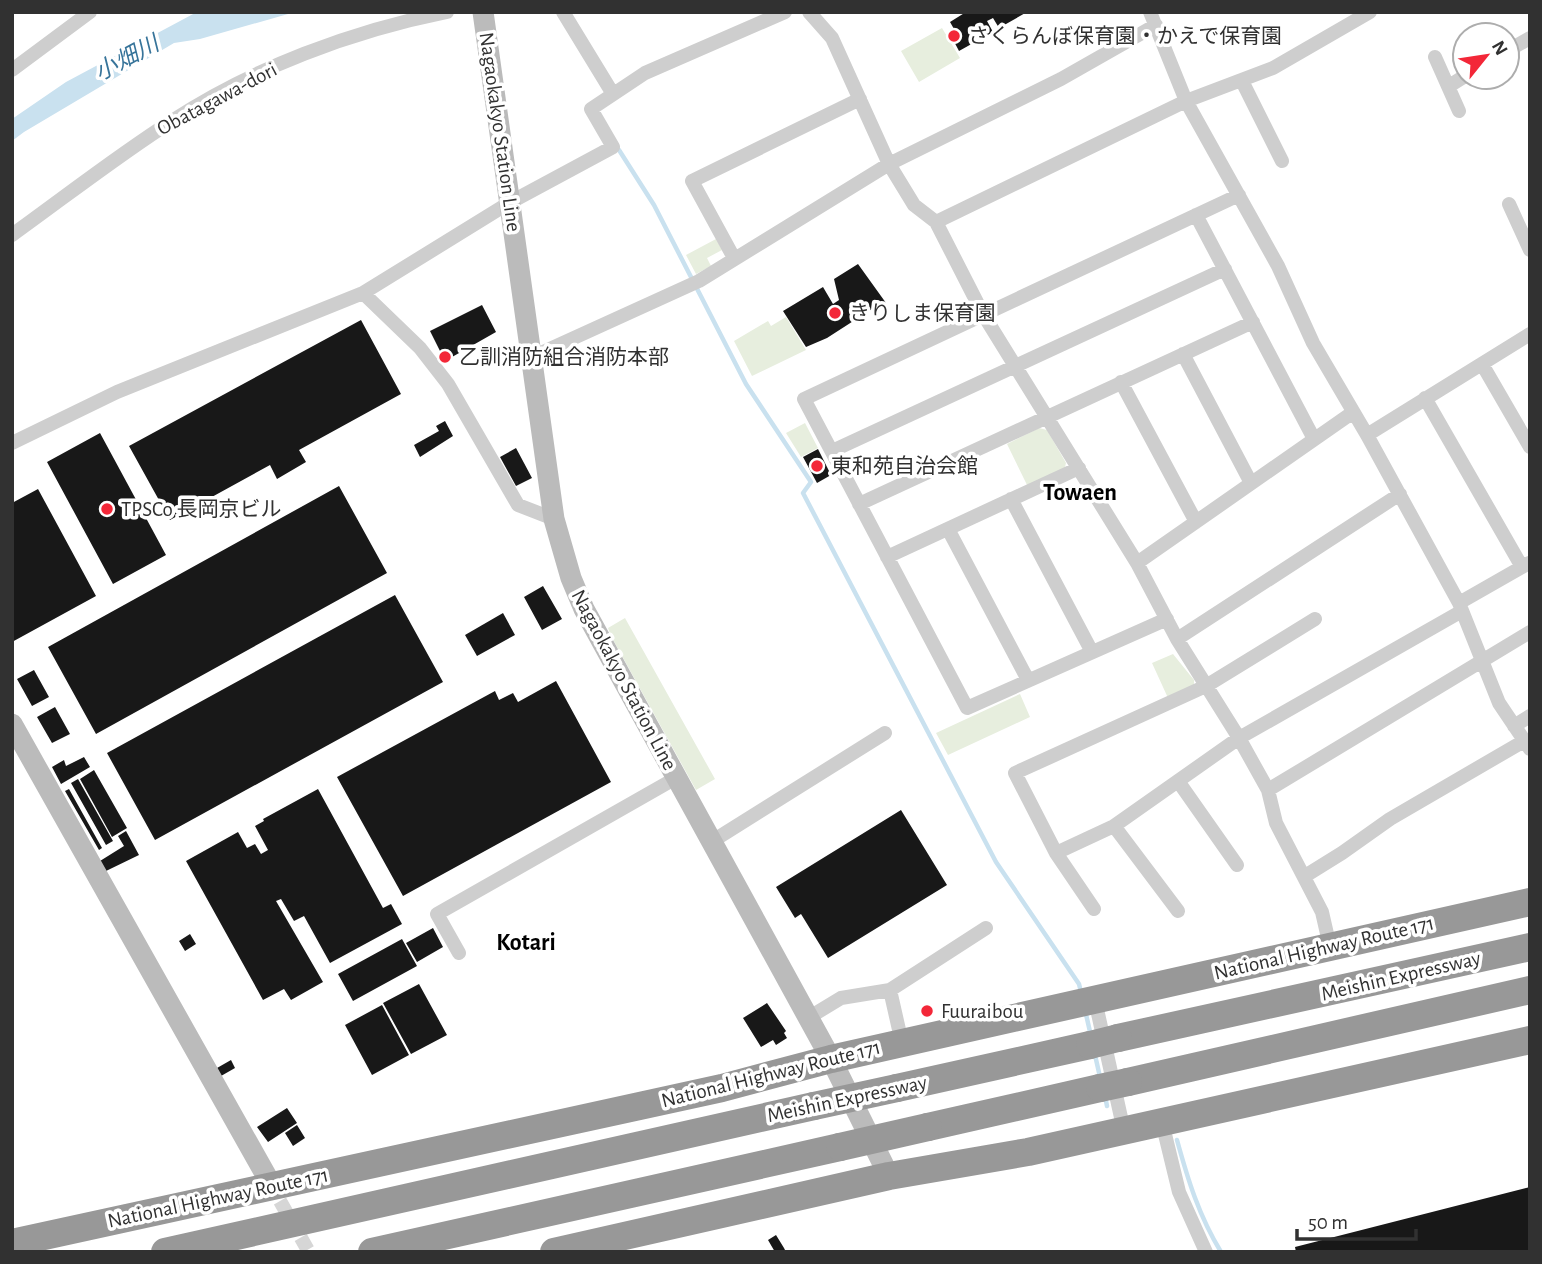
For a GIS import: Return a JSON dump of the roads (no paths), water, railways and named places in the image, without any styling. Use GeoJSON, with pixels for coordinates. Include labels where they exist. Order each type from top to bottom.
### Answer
{"type":"FeatureCollection","features":[{"type":"Feature","properties":{"kind":"highway","name":"National Highway Route 171"},"geometry":{"type":"LineString","coordinates":[[12,1243],[276,1193],[722,1088],[831,1059],[1530,902]]}},
{"type":"Feature","properties":{"kind":"highway","name":"Meishin Expressway"},"geometry":{"type":"LineString","coordinates":[[165,1252],[1530,947]]}},
{"type":"Feature","properties":{"kind":"highway","name":"Meishin Expressway"},"geometry":{"type":"LineString","coordinates":[[372,1252],[1530,990]]}},
{"type":"Feature","properties":{"kind":"highway"},"geometry":{"type":"LineString","coordinates":[[554,1252],[890,1176],[1028,1152],[1530,1040]]}},
{"type":"Feature","properties":{"kind":"main road","name":"Nagaokakyo Station Line"},"geometry":{"type":"LineString","coordinates":[[483,12],[554,519],[571,578],[584,609],[831,1059],[890,1176]]}},
{"type":"Feature","properties":{"kind":"main road"},"geometry":{"type":"LineString","coordinates":[[12,724],[276,1193]]}},
{"type":"Feature","properties":{"kind":"street"},"geometry":{"type":"LineString","coordinates":[[12,70],[90,12]]}},
{"type":"Feature","properties":{"kind":"street","name":"Obatagawa-dori"},"geometry":{"type":"LineString","coordinates":[[12,236],[140,142],[211,98],[322,48],[447,12]]}},
{"type":"Feature","properties":{"kind":"street"},"geometry":{"type":"LineString","coordinates":[[563,12],[613,94]]}},
{"type":"Feature","properties":{"kind":"street"},"geometry":{"type":"LineString","coordinates":[[12,443],[117,392],[363,293],[509,203],[613,147],[591,109],[613,94],[645,73],[786,12]]}},
{"type":"Feature","properties":{"kind":"street"},"geometry":{"type":"LineString","coordinates":[[809,12],[832,38],[889,164],[914,205],[936,222],[983,314],[1138,563],[1177,639],[1268,790],[1276,823],[1322,912],[1330,947]]}},
{"type":"Feature","properties":{"kind":"street"},"geometry":{"type":"LineString","coordinates":[[936,222],[1186,101],[1242,81],[1299,55],[1370,12]]}},
{"type":"Feature","properties":{"kind":"street"},"geometry":{"type":"LineString","coordinates":[[532,357],[694,283],[889,164],[1061,79],[1153,19],[1186,101],[1278,266],[1313,343],[1367,435],[1461,607],[1499,703],[1527,745],[1390,818],[1305,876]]}},
{"type":"Feature","properties":{"kind":"street"},"geometry":{"type":"LineString","coordinates":[[1435,57],[1459,111]]}},
{"type":"Feature","properties":{"kind":"street"},"geometry":{"type":"LineString","coordinates":[[1242,81],[1282,161]]}},
{"type":"Feature","properties":{"kind":"street"},"geometry":{"type":"LineString","coordinates":[[734,258],[692,181],[860,99]]}},
{"type":"Feature","properties":{"kind":"street"},"geometry":{"type":"LineString","coordinates":[[1167,619],[967,708],[804,398],[1239,195]]}},
{"type":"Feature","properties":{"kind":"street"},"geometry":{"type":"LineString","coordinates":[[1509,204],[1530,250]]}},
{"type":"Feature","properties":{"kind":"street"},"geometry":{"type":"LineString","coordinates":[[1196,215],[1314,439]]}},
{"type":"Feature","properties":{"kind":"street"},"geometry":{"type":"LineString","coordinates":[[832,451],[1225,269]]}},
{"type":"Feature","properties":{"kind":"street"},"geometry":{"type":"LineString","coordinates":[[363,293],[420,348],[448,384],[518,505],[554,519]]}},
{"type":"Feature","properties":{"kind":"street"},"geometry":{"type":"LineString","coordinates":[[859,504],[1253,322]]}},
{"type":"Feature","properties":{"kind":"street"},"geometry":{"type":"LineString","coordinates":[[1367,435],[1530,334]]}},
{"type":"Feature","properties":{"kind":"street"},"geometry":{"type":"LineString","coordinates":[[1183,354],[1251,482]]}},
{"type":"Feature","properties":{"kind":"street"},"geometry":{"type":"LineString","coordinates":[[1482,363],[1530,447]]}},
{"type":"Feature","properties":{"kind":"street"},"geometry":{"type":"LineString","coordinates":[[1121,383],[1196,522]]}},
{"type":"Feature","properties":{"kind":"street"},"geometry":{"type":"LineString","coordinates":[[1056,853],[1114,826],[1239,738],[1461,607],[1526,565],[1425,398]]}},
{"type":"Feature","properties":{"kind":"street"},"geometry":{"type":"LineString","coordinates":[[1138,563],[1352,413]]}},
{"type":"Feature","properties":{"kind":"street"},"geometry":{"type":"LineString","coordinates":[[887,557],[1079,468]]}},
{"type":"Feature","properties":{"kind":"street"},"geometry":{"type":"LineString","coordinates":[[1177,639],[1399,494]]}},
{"type":"Feature","properties":{"kind":"street"},"geometry":{"type":"LineString","coordinates":[[1011,499],[1092,652]]}},
{"type":"Feature","properties":{"kind":"street"},"geometry":{"type":"LineString","coordinates":[[948,528],[1028,681]]}},
{"type":"Feature","properties":{"kind":"street"},"geometry":{"type":"LineString","coordinates":[[1094,909],[1056,853],[1015,773],[1206,686],[1315,620]]}},
{"type":"Feature","properties":{"kind":"street"},"geometry":{"type":"LineString","coordinates":[[1268,790],[1530,632]]}},
{"type":"Feature","properties":{"kind":"street"},"geometry":{"type":"LineString","coordinates":[[1514,726],[1530,716]]}},
{"type":"Feature","properties":{"kind":"street"},"geometry":{"type":"LineString","coordinates":[[710,842],[885,733]]}},
{"type":"Feature","properties":{"kind":"street"},"geometry":{"type":"LineString","coordinates":[[459,953],[437,914],[676,778]]}},
{"type":"Feature","properties":{"kind":"street"},"geometry":{"type":"LineString","coordinates":[[1178,781],[1237,865]]}},
{"type":"Feature","properties":{"kind":"street"},"geometry":{"type":"LineString","coordinates":[[1114,826],[1178,911]]}},
{"type":"Feature","properties":{"kind":"street"},"geometry":{"type":"LineString","coordinates":[[808,1018],[841,998],[890,990],[986,928]]}},
{"type":"Feature","properties":{"kind":"street"},"geometry":{"type":"LineString","coordinates":[[890,990],[902,1043]]}},
{"type":"Feature","properties":{"kind":"street"},"geometry":{"type":"LineString","coordinates":[[1087,1001],[1124,1131]]}},
{"type":"Feature","properties":{"kind":"street"},"geometry":{"type":"LineString","coordinates":[[1162,1122],[1179,1192],[1206,1252]]}},
{"type":"Feature","properties":{"kind":"water","name":"小畑川"},"geometry":{"type":"Polygon","coordinates":[[[295,12],[200,39],[174,43],[12,141],[12,119],[66,82],[195,13],[295,12]]]}},
{"type":"Feature","properties":{"kind":"waterway"},"geometry":{"type":"LineString","coordinates":[[619,150],[654,205],[746,384],[811,482],[803,493],[996,862],[1079,984],[1081,992]]}},
{"type":"Feature","properties":{"kind":"waterway"},"geometry":{"type":"LineString","coordinates":[[1085,1010],[1091,1036]]}},
{"type":"Feature","properties":{"kind":"waterway"},"geometry":{"type":"LineString","coordinates":[[1095,1055],[1100,1077]]}},
{"type":"Feature","properties":{"kind":"waterway"},"geometry":{"type":"LineString","coordinates":[[1105,1096],[1107,1106]]}},
{"type":"Feature","properties":{"kind":"waterway"},"geometry":{"type":"LineString","coordinates":[[1177,1140],[1195,1198],[1221,1252]]}},
{"type":"Feature","properties":{"kind":"tunnel"},"geometry":{"type":"LineString","coordinates":[[280,1201],[309,1252]]}},
{"type":"Feature","properties":{"kind":"place","name":"さくらんぼ保育園・かえで保育園"},"geometry":{"type":"Point","coordinates":[954,36]}},
{"type":"Feature","properties":{"kind":"place","name":"きりしま保育園"},"geometry":{"type":"Point","coordinates":[835,313]}},
{"type":"Feature","properties":{"kind":"place","name":"乙訓消防組合消防本部"},"geometry":{"type":"Point","coordinates":[445,357]}},
{"type":"Feature","properties":{"kind":"place","name":"東和苑自治会館"},"geometry":{"type":"Point","coordinates":[817,466]}},
{"type":"Feature","properties":{"kind":"place","name":"TPSCo 長岡京ビル"},"geometry":{"type":"Point","coordinates":[107,509]}},
{"type":"Feature","properties":{"kind":"place","name":"Fuuraibou"},"geometry":{"type":"Point","coordinates":[927,1011]}},
{"type":"Feature","properties":{"kind":"district","name":"Towaen"},"geometry":{"type":"Point","coordinates":[1080,493]}},
{"type":"Feature","properties":{"kind":"district","name":"Kotari"},"geometry":{"type":"Point","coordinates":[526,943]}}]}
